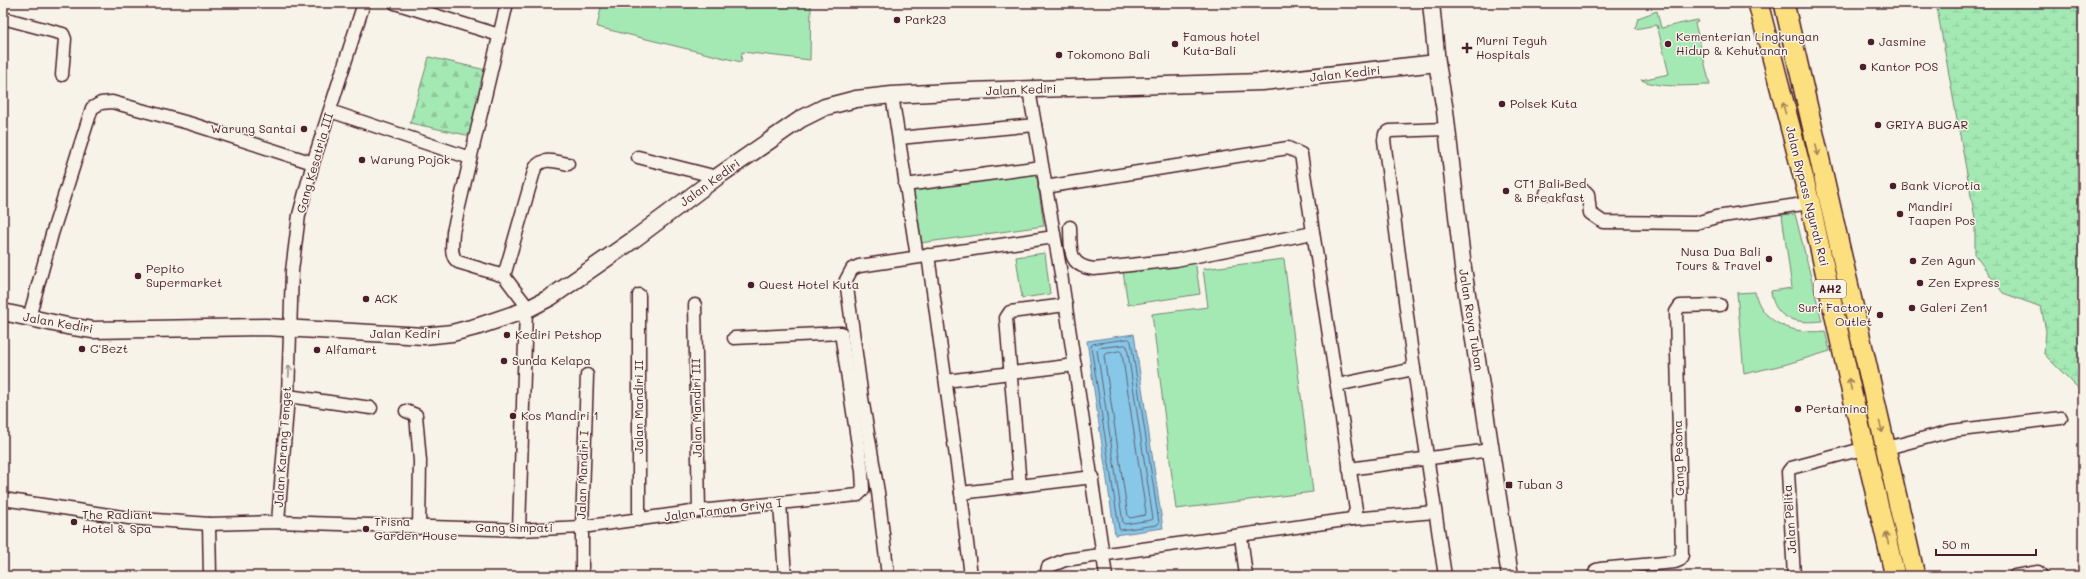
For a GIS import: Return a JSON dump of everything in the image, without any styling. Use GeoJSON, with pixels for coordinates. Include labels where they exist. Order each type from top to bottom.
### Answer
{"type":"FeatureCollection","features":[{"type":"Feature","properties":{"kind":"highway","name":"Jalan Bypass Ngurah Rai"},"geometry":{"type":"LineString","coordinates":[[1758,3],[1810,203],[1895,576]]}},
{"type":"Feature","properties":{"kind":"highway","name":"Jalan Bypass Ngurah Rai"},"geometry":{"type":"LineString","coordinates":[[1784,3],[1887,448],[1915,576]]}},
{"type":"Feature","properties":{"kind":"main road","name":"Jalan Raya Tuban"},"geometry":{"type":"LineString","coordinates":[[1431,3],[1454,197],[1490,450],[1510,576]]}},
{"type":"Feature","properties":{"kind":"main road","name":"Jalan Kediri"},"geometry":{"type":"LineString","coordinates":[[3,312],[93,330],[237,327],[290,328],[369,334],[439,335],[479,326],[527,310],[556,293],[633,240],[717,177],[801,119],[825,107],[856,99],[892,95],[1262,82],[1437,63]]}},
{"type":"Feature","properties":{"kind":"street","name":"Gang Kesatria III"},"geometry":{"type":"LineString","coordinates":[[290,328],[292,271],[299,215],[313,163],[364,3]]}},
{"type":"Feature","properties":{"kind":"street"},"geometry":{"type":"LineString","coordinates":[[395,3],[499,35]]}},
{"type":"Feature","properties":{"kind":"street"},"geometry":{"type":"LineString","coordinates":[[507,3],[453,232],[454,259],[458,262],[504,276],[527,310],[519,530]]}},
{"type":"Feature","properties":{"kind":"street"},"geometry":{"type":"LineString","coordinates":[[3,18],[63,34],[65,39],[62,76]]}},
{"type":"Feature","properties":{"kind":"street"},"geometry":{"type":"LineString","coordinates":[[1029,90],[1041,167],[1066,305],[1106,576]]}},
{"type":"Feature","properties":{"kind":"street"},"geometry":{"type":"LineString","coordinates":[[892,95],[905,185],[922,256],[946,381],[962,493],[971,576]]}},
{"type":"Feature","properties":{"kind":"street"},"geometry":{"type":"LineString","coordinates":[[29,318],[52,234],[92,108],[101,103],[112,102],[192,124],[313,163]]}},
{"type":"Feature","properties":{"kind":"street"},"geometry":{"type":"LineString","coordinates":[[330,111],[470,158]]}},
{"type":"Feature","properties":{"kind":"street"},"geometry":{"type":"LineString","coordinates":[[899,138],[1035,125]]}},
{"type":"Feature","properties":{"kind":"street"},"geometry":{"type":"LineString","coordinates":[[1445,576],[1414,369],[1384,140],[1385,134],[1390,131],[1446,129]]}},
{"type":"Feature","properties":{"kind":"street"},"geometry":{"type":"LineString","coordinates":[[1045,187],[1288,148],[1301,154],[1356,510],[1352,519]]}},
{"type":"Feature","properties":{"kind":"street"},"geometry":{"type":"LineString","coordinates":[[638,157],[717,177]]}},
{"type":"Feature","properties":{"kind":"street"},"geometry":{"type":"LineString","coordinates":[[504,276],[535,168],[539,163],[544,161],[568,164]]}},
{"type":"Feature","properties":{"kind":"street"},"geometry":{"type":"LineString","coordinates":[[905,185],[1041,167]]}},
{"type":"Feature","properties":{"kind":"street"},"geometry":{"type":"LineString","coordinates":[[1546,193],[1585,191],[1588,194],[1590,212],[1603,222],[1696,223],[1716,217],[1810,203]]}},
{"type":"Feature","properties":{"kind":"street"},"geometry":{"type":"LineString","coordinates":[[1070,227],[1072,256],[1076,263],[1084,268],[1094,269],[1176,260],[1313,233]]}},
{"type":"Feature","properties":{"kind":"street"},"geometry":{"type":"LineString","coordinates":[[888,576],[846,280],[852,269],[859,266],[1054,237]]}},
{"type":"Feature","properties":{"kind":"street","name":"Jalan Mandiri II"},"geometry":{"type":"LineString","coordinates":[[639,295],[639,520]]}},
{"type":"Feature","properties":{"kind":"street","name":"Gang Pesona"},"geometry":{"type":"LineString","coordinates":[[1594,576],[1596,570],[1600,569],[1675,562],[1680,560],[1682,555],[1676,312],[1680,306],[1688,304],[1720,305]]}},
{"type":"Feature","properties":{"kind":"street","name":"Jalan Mandiri III"},"geometry":{"type":"LineString","coordinates":[[695,305],[699,511]]}},
{"type":"Feature","properties":{"kind":"street"},"geometry":{"type":"LineString","coordinates":[[1020,486],[1005,321],[1006,316],[1010,312],[1066,305]]}},
{"type":"Feature","properties":{"kind":"street","name":"Jalan Karang Tenget"},"geometry":{"type":"LineString","coordinates":[[3,499],[129,518],[209,524],[278,522],[288,396],[290,328]]}},
{"type":"Feature","properties":{"kind":"street"},"geometry":{"type":"LineString","coordinates":[[734,338],[841,333],[862,471],[874,469]]}},
{"type":"Feature","properties":{"kind":"street"},"geometry":{"type":"LineString","coordinates":[[946,381],[1075,365]]}},
{"type":"Feature","properties":{"kind":"street"},"geometry":{"type":"LineString","coordinates":[[1337,385],[1414,369]]}},
{"type":"Feature","properties":{"kind":"street","name":"Jalan Mandiri I"},"geometry":{"type":"LineString","coordinates":[[582,576],[582,527],[587,376]]}},
{"type":"Feature","properties":{"kind":"street"},"geometry":{"type":"LineString","coordinates":[[288,396],[371,408]]}},
{"type":"Feature","properties":{"kind":"street"},"geometry":{"type":"LineString","coordinates":[[406,411],[416,415],[420,461],[419,528]]}},
{"type":"Feature","properties":{"kind":"street"},"geometry":{"type":"LineString","coordinates":[[1887,448],[1951,431],[2062,418]]}},
{"type":"Feature","properties":{"kind":"street","name":"Jalan Pelita"},"geometry":{"type":"LineString","coordinates":[[1794,576],[1788,472],[1791,468],[1866,448]]}},
{"type":"Feature","properties":{"kind":"street"},"geometry":{"type":"LineString","coordinates":[[1349,469],[1490,450]]}},
{"type":"Feature","properties":{"kind":"street","name":"Jalan Taman Griya I"},"geometry":{"type":"LineString","coordinates":[[582,527],[699,511],[858,495],[863,490],[862,471]]}},
{"type":"Feature","properties":{"kind":"street"},"geometry":{"type":"LineString","coordinates":[[962,493],[1092,477]]}},
{"type":"Feature","properties":{"kind":"street"},"geometry":{"type":"LineString","coordinates":[[780,503],[784,576]]}},
{"type":"Feature","properties":{"kind":"street"},"geometry":{"type":"LineString","coordinates":[[1046,576],[1046,570],[1053,564],[1065,560],[1352,519],[1435,512]]}},
{"type":"Feature","properties":{"kind":"street","name":"Gang Simpati"},"geometry":{"type":"LineString","coordinates":[[278,522],[419,528],[519,530],[582,527]]}},
{"type":"Feature","properties":{"kind":"street"},"geometry":{"type":"LineString","coordinates":[[209,524],[210,576]]}},
{"type":"Feature","properties":{"kind":"street"},"geometry":{"type":"LineString","coordinates":[[1241,536],[1246,576]]}},
{"type":"Feature","properties":{"kind":"street"},"geometry":{"type":"LineString","coordinates":[[2016,576],[2033,572],[2038,572],[2042,576]]}},
{"type":"Feature","properties":{"kind":"green space"},"geometry":{"type":"Polygon","coordinates":[[[602,3],[811,3],[810,60],[742,52],[741,62],[597,27],[602,3]]]}},
{"type":"Feature","properties":{"kind":"green space"},"geometry":{"type":"Polygon","coordinates":[[[1936,3],[2083,3],[2083,401],[2079,389],[2044,354],[2046,331],[2041,307],[2003,293],[1975,255],[1975,218],[1936,3]]]}},
{"type":"Feature","properties":{"kind":"green space"},"geometry":{"type":"Polygon","coordinates":[[[1657,11],[1661,28],[1697,20],[1698,22],[1695,23],[1710,85],[1666,86],[1641,80],[1669,74],[1657,25],[1635,29],[1638,18],[1657,11]]]}},
{"type":"Feature","properties":{"kind":"green space"},"geometry":{"type":"Polygon","coordinates":[[[429,57],[486,70],[471,136],[410,123],[429,57]]]}},
{"type":"Feature","properties":{"kind":"green space"},"geometry":{"type":"Polygon","coordinates":[[[1036,171],[1044,226],[920,243],[912,188],[1036,171]]]}},
{"type":"Feature","properties":{"kind":"green space"},"geometry":{"type":"Polygon","coordinates":[[[1795,214],[1822,321],[1804,322],[1788,318],[1782,314],[1773,301],[1771,291],[1792,288],[1782,215],[1795,214]]]}},
{"type":"Feature","properties":{"kind":"green space"},"geometry":{"type":"Polygon","coordinates":[[[1045,253],[1050,294],[1022,298],[1016,257],[1045,253]]]}},
{"type":"Feature","properties":{"kind":"green space"},"geometry":{"type":"Polygon","coordinates":[[[1284,259],[1313,492],[1176,509],[1152,314],[1208,307],[1203,269],[1284,259]]]}},
{"type":"Feature","properties":{"kind":"green space"},"geometry":{"type":"Polygon","coordinates":[[[1195,260],[1200,294],[1128,305],[1123,271],[1195,260]]]}},
{"type":"Feature","properties":{"kind":"green space"},"geometry":{"type":"Polygon","coordinates":[[[1755,292],[1764,312],[1781,325],[1803,331],[1825,331],[1830,351],[1787,364],[1744,374],[1737,293],[1755,292]]]}},
{"type":"Feature","properties":{"kind":"water"},"geometry":{"type":"Polygon","coordinates":[[[1134,334],[1163,528],[1115,535],[1087,341],[1134,334]]]}},
{"type":"Feature","properties":{"kind":"place","name":"Park23"},"geometry":{"type":"Point","coordinates":[897,20]}},
{"type":"Feature","properties":{"kind":"place","name":"Jasmine"},"geometry":{"type":"Point","coordinates":[1871,42]}},
{"type":"Feature","properties":{"kind":"place","name":"Famous hotel Kuta-Bali"},"geometry":{"type":"Point","coordinates":[1175,44]}},
{"type":"Feature","properties":{"kind":"place","name":"Kementerian Lingkungan Hidup & Kehutanan"},"geometry":{"type":"Point","coordinates":[1668,44]}},
{"type":"Feature","properties":{"kind":"place","name":"Murni Teguh Hospitals"},"geometry":{"type":"Point","coordinates":[1467,48]}},
{"type":"Feature","properties":{"kind":"place","name":"Tokomono Bali"},"geometry":{"type":"Point","coordinates":[1059,55]}},
{"type":"Feature","properties":{"kind":"place","name":"Kantor POS"},"geometry":{"type":"Point","coordinates":[1863,67]}},
{"type":"Feature","properties":{"kind":"place","name":"Polsek Kuta"},"geometry":{"type":"Point","coordinates":[1502,104]}},
{"type":"Feature","properties":{"kind":"place","name":"GRIYA BUGAR"},"geometry":{"type":"Point","coordinates":[1878,125]}},
{"type":"Feature","properties":{"kind":"place","name":"Warung Santai"},"geometry":{"type":"Point","coordinates":[304,129]}},
{"type":"Feature","properties":{"kind":"place","name":"Warung Pojok"},"geometry":{"type":"Point","coordinates":[362,160]}},
{"type":"Feature","properties":{"kind":"place","name":"Bank Vicrotia"},"geometry":{"type":"Point","coordinates":[1893,186]}},
{"type":"Feature","properties":{"kind":"place","name":"CT1 Bali Bed & Breakfast"},"geometry":{"type":"Point","coordinates":[1506,191]}},
{"type":"Feature","properties":{"kind":"place","name":"Mandiri Taapen Pos"},"geometry":{"type":"Point","coordinates":[1900,214]}},
{"type":"Feature","properties":{"kind":"place","name":"Nusa Dua Bali Tours & Travel"},"geometry":{"type":"Point","coordinates":[1769,259]}},
{"type":"Feature","properties":{"kind":"place","name":"Zen Agun"},"geometry":{"type":"Point","coordinates":[1913,261]}},
{"type":"Feature","properties":{"kind":"place","name":"Pepito Supermarket"},"geometry":{"type":"Point","coordinates":[138,276]}},
{"type":"Feature","properties":{"kind":"place","name":"Zen Express"},"geometry":{"type":"Point","coordinates":[1920,283]}},
{"type":"Feature","properties":{"kind":"place","name":"Quest Hotel Kuta"},"geometry":{"type":"Point","coordinates":[751,285]}},
{"type":"Feature","properties":{"kind":"place","name":"ACK"},"geometry":{"type":"Point","coordinates":[366,299]}},
{"type":"Feature","properties":{"kind":"place","name":"Galeri Zen1"},"geometry":{"type":"Point","coordinates":[1912,308]}},
{"type":"Feature","properties":{"kind":"place","name":"Surf Factory Outlet"},"geometry":{"type":"Point","coordinates":[1880,315]}},
{"type":"Feature","properties":{"kind":"place","name":"Kediri Petshop"},"geometry":{"type":"Point","coordinates":[507,335]}},
{"type":"Feature","properties":{"kind":"place","name":"C'Bezt"},"geometry":{"type":"Point","coordinates":[82,349]}},
{"type":"Feature","properties":{"kind":"place","name":"Alfamart"},"geometry":{"type":"Point","coordinates":[317,350]}},
{"type":"Feature","properties":{"kind":"place","name":"Sunda Kelapa"},"geometry":{"type":"Point","coordinates":[504,361]}},
{"type":"Feature","properties":{"kind":"place","name":"Pertamina"},"geometry":{"type":"Point","coordinates":[1798,409]}},
{"type":"Feature","properties":{"kind":"place","name":"Kos Mandiri 1"},"geometry":{"type":"Point","coordinates":[513,416]}},
{"type":"Feature","properties":{"kind":"place","name":"Tuban 3"},"geometry":{"type":"Point","coordinates":[1509,485]}},
{"type":"Feature","properties":{"kind":"place","name":"The Radiant Hotel & Spa"},"geometry":{"type":"Point","coordinates":[74,522]}},
{"type":"Feature","properties":{"kind":"place","name":"Trisna Garden House"},"geometry":{"type":"Point","coordinates":[366,529]}}]}
